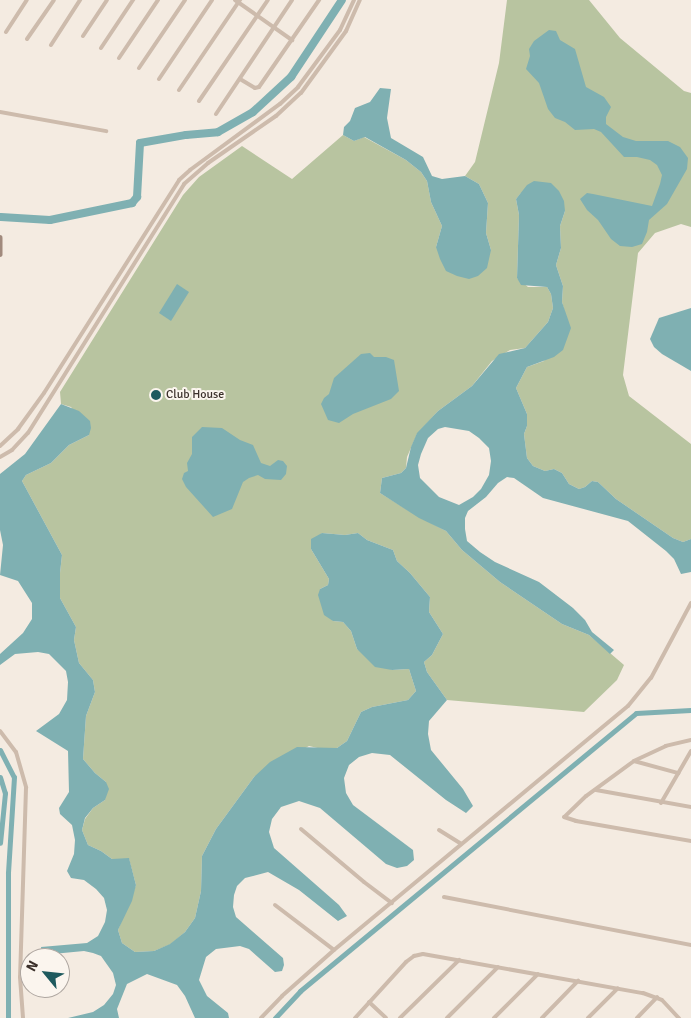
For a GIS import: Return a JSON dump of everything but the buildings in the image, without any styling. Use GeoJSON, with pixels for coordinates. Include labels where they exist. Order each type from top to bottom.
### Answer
{"type":"FeatureCollection","features":[{"type":"Feature","properties":{"kind":"street"},"geometry":{"type":"LineString","coordinates":[[6,32],[27,0]]}},
{"type":"Feature","properties":{"kind":"street"},"geometry":{"type":"LineString","coordinates":[[28,39],[54,0]]}},
{"type":"Feature","properties":{"kind":"street"},"geometry":{"type":"LineString","coordinates":[[51,44],[80,0]]}},
{"type":"Feature","properties":{"kind":"street"},"geometry":{"type":"LineString","coordinates":[[83,36],[107,0]]}},
{"type":"Feature","properties":{"kind":"street"},"geometry":{"type":"LineString","coordinates":[[101,48],[133,0]]}},
{"type":"Feature","properties":{"kind":"street"},"geometry":{"type":"LineString","coordinates":[[119,58],[158,0]]}},
{"type":"Feature","properties":{"kind":"street"},"geometry":{"type":"LineString","coordinates":[[139,68],[185,0]]}},
{"type":"Feature","properties":{"kind":"street"},"geometry":{"type":"LineString","coordinates":[[159,79],[212,0]]}},
{"type":"Feature","properties":{"kind":"street"},"geometry":{"type":"LineString","coordinates":[[199,101],[268,0]]}},
{"type":"Feature","properties":{"kind":"street"},"geometry":{"type":"LineString","coordinates":[[216,114],[292,0]]}},
{"type":"Feature","properties":{"kind":"street"},"geometry":{"type":"LineString","coordinates":[[240,79],[255,88],[259,87],[319,0]]}},
{"type":"Feature","properties":{"kind":"street"},"geometry":{"type":"LineString","coordinates":[[0,446],[18,429],[44,393],[179,180],[289,96],[314,68],[340,30],[354,0]]}},
{"type":"Feature","properties":{"kind":"street"},"geometry":{"type":"LineString","coordinates":[[0,458],[12,450],[28,433],[184,184],[208,163],[276,116],[301,93],[346,31],[360,0]]}},
{"type":"Feature","properties":{"kind":"street"},"geometry":{"type":"LineString","coordinates":[[178,90],[238,1],[292,40]]}},
{"type":"Feature","properties":{"kind":"street"},"geometry":{"type":"LineString","coordinates":[[0,112],[106,131]]}},
{"type":"Feature","properties":{"kind":"street"},"geometry":{"type":"LineString","coordinates":[[0,238],[0,254]]}},
{"type":"Feature","properties":{"kind":"street"},"geometry":{"type":"LineString","coordinates":[[261,1018],[282,996],[334,950],[540,781],[634,699],[651,678],[691,603]]}},
{"type":"Feature","properties":{"kind":"street"},"geometry":{"type":"LineString","coordinates":[[0,730],[16,752],[26,788],[20,977],[23,1018]]}},
{"type":"Feature","properties":{"kind":"street"},"geometry":{"type":"LineString","coordinates":[[691,740],[666,746],[634,761],[577,803],[564,817],[576,821],[691,841]]}},
{"type":"Feature","properties":{"kind":"street"},"geometry":{"type":"LineString","coordinates":[[661,803],[691,751]]}},
{"type":"Feature","properties":{"kind":"street"},"geometry":{"type":"LineString","coordinates":[[634,761],[678,773]]}},
{"type":"Feature","properties":{"kind":"street"},"geometry":{"type":"LineString","coordinates":[[596,790],[691,807]]}},
{"type":"Feature","properties":{"kind":"street"},"geometry":{"type":"LineString","coordinates":[[301,829],[364,882],[392,902]]}},
{"type":"Feature","properties":{"kind":"street"},"geometry":{"type":"LineString","coordinates":[[439,830],[461,844]]}},
{"type":"Feature","properties":{"kind":"street"},"geometry":{"type":"LineString","coordinates":[[444,897],[691,945]]}},
{"type":"Feature","properties":{"kind":"street"},"geometry":{"type":"LineString","coordinates":[[275,905],[334,950]]}},
{"type":"Feature","properties":{"kind":"street"},"geometry":{"type":"LineString","coordinates":[[355,1018],[406,962],[414,956],[423,954],[618,988],[657,997],[679,1018]]}},
{"type":"Feature","properties":{"kind":"street"},"geometry":{"type":"LineString","coordinates":[[400,1018],[459,960]]}},
{"type":"Feature","properties":{"kind":"street"},"geometry":{"type":"LineString","coordinates":[[448,1018],[498,967]]}},
{"type":"Feature","properties":{"kind":"street"},"geometry":{"type":"LineString","coordinates":[[494,1018],[538,974]]}},
{"type":"Feature","properties":{"kind":"street"},"geometry":{"type":"LineString","coordinates":[[542,1018],[578,981]]}},
{"type":"Feature","properties":{"kind":"street"},"geometry":{"type":"LineString","coordinates":[[588,1018],[618,988]]}},
{"type":"Feature","properties":{"kind":"street"},"geometry":{"type":"LineString","coordinates":[[637,1018],[657,997]]}},
{"type":"Feature","properties":{"kind":"street"},"geometry":{"type":"LineString","coordinates":[[370,1002],[386,1018]]}},
{"type":"Feature","properties":{"kind":"green space"},"geometry":{"type":"Polygon","coordinates":[[[507,0],[589,0],[620,38],[684,91],[691,93],[691,227],[681,224],[655,233],[638,253],[623,375],[629,396],[691,444],[691,539],[683,542],[673,538],[616,499],[598,482],[592,481],[579,489],[569,484],[562,473],[554,469],[545,471],[533,466],[527,458],[524,434],[527,426],[527,414],[516,388],[527,367],[544,361],[565,313],[562,302],[563,286],[556,265],[561,248],[560,226],[565,211],[521,193],[516,199],[519,215],[517,278],[528,287],[547,287],[551,294],[553,308],[548,322],[525,348],[510,350],[492,361],[472,386],[438,411],[417,434],[407,457],[406,468],[401,473],[382,478],[380,493],[446,531],[462,550],[500,582],[562,624],[589,635],[624,665],[617,680],[584,712],[447,700],[427,672],[424,662],[432,655],[443,634],[429,612],[430,597],[397,561],[393,550],[367,540],[358,533],[345,535],[322,533],[311,549],[329,579],[328,585],[320,589],[333,621],[343,622],[351,631],[357,649],[392,670],[409,669],[416,691],[408,700],[372,707],[361,712],[347,741],[337,748],[322,749],[309,746],[254,777],[216,829],[202,856],[201,891],[195,918],[185,932],[171,944],[154,951],[135,952],[122,943],[118,930],[136,885],[129,859],[112,859],[88,845],[82,830],[85,819],[93,808],[105,800],[106,782],[83,759],[86,716],[95,692],[93,680],[79,663],[74,640],[76,627],[60,598],[62,555],[22,481],[26,475],[51,463],[69,445],[89,435],[71,407],[61,404],[60,392],[183,195],[199,177],[242,146],[292,179],[343,135],[354,141],[364,137],[406,160],[421,172],[427,181],[431,202],[442,226],[436,247],[491,250],[486,233],[488,203],[479,184],[465,176],[475,162],[499,63],[507,0]]]}},
{"type":"Feature","properties":{"kind":"water"},"geometry":{"type":"Polygon","coordinates":[[[549,30],[556,31],[560,40],[575,49],[586,87],[604,97],[611,107],[606,117],[606,124],[623,137],[636,141],[668,141],[680,147],[688,158],[687,169],[667,204],[649,220],[642,244],[632,247],[620,246],[611,239],[580,199],[587,193],[652,206],[662,175],[657,165],[650,160],[624,157],[601,132],[594,129],[575,130],[565,122],[555,118],[548,109],[539,83],[526,69],[530,56],[529,49],[534,41],[549,30]]]}},
{"type":"Feature","properties":{"kind":"water"},"geometry":{"type":"Polygon","coordinates":[[[380,88],[391,89],[387,118],[391,138],[423,157],[432,176],[442,179],[465,176],[479,184],[488,203],[486,233],[491,250],[487,268],[478,276],[469,279],[446,271],[436,247],[442,226],[431,202],[427,181],[421,172],[406,160],[365,137],[354,141],[343,135],[344,127],[350,121],[355,108],[370,102],[380,88]]]}},
{"type":"Feature","properties":{"kind":"water"},"geometry":{"type":"Polygon","coordinates":[[[534,181],[551,183],[559,191],[564,201],[565,211],[560,226],[561,248],[556,265],[563,286],[562,302],[571,328],[563,350],[554,357],[527,367],[516,388],[527,414],[527,426],[524,434],[527,458],[533,466],[545,471],[554,469],[562,473],[569,484],[579,489],[592,481],[598,482],[616,499],[673,538],[683,542],[691,539],[691,572],[681,574],[674,559],[666,551],[628,521],[543,498],[514,478],[507,477],[468,511],[465,518],[467,541],[495,562],[539,582],[573,608],[585,620],[592,632],[614,650],[610,654],[589,635],[562,624],[500,582],[462,550],[446,531],[419,518],[380,493],[382,478],[401,473],[406,468],[411,447],[417,433],[438,411],[472,386],[499,354],[525,348],[548,322],[553,308],[551,294],[547,287],[521,285],[517,278],[519,215],[516,199],[527,185],[534,181]],[[445,427],[438,429],[428,438],[418,465],[420,478],[439,497],[459,505],[473,497],[481,489],[489,475],[491,461],[489,448],[469,431],[445,427]]]}},
{"type":"Feature","properties":{"kind":"water"},"geometry":{"type":"Polygon","coordinates":[[[177,284],[189,292],[171,321],[159,313],[177,284]]]}},
{"type":"Feature","properties":{"kind":"water"},"geometry":{"type":"Polygon","coordinates":[[[691,308],[691,371],[662,354],[654,347],[650,339],[659,318],[691,308]]]}},
{"type":"Feature","properties":{"kind":"water"},"geometry":{"type":"Polygon","coordinates":[[[370,353],[374,357],[386,357],[394,360],[399,391],[391,399],[353,414],[339,423],[328,420],[321,404],[329,394],[334,378],[361,354],[370,353]]]}},
{"type":"Feature","properties":{"kind":"water"},"geometry":{"type":"Polygon","coordinates":[[[61,404],[79,411],[90,421],[89,435],[69,445],[51,463],[26,475],[22,481],[62,555],[60,598],[76,627],[74,640],[79,663],[93,680],[95,692],[86,716],[83,759],[106,782],[109,789],[105,800],[93,808],[85,818],[82,830],[88,845],[112,859],[129,858],[136,885],[132,901],[118,930],[122,943],[135,952],[154,951],[170,944],[185,932],[195,918],[201,891],[202,856],[216,829],[254,777],[270,762],[297,747],[337,748],[347,741],[361,712],[372,707],[408,700],[416,691],[409,669],[392,670],[375,667],[357,649],[351,631],[343,622],[333,621],[324,615],[318,595],[320,589],[328,585],[329,579],[311,549],[311,539],[322,533],[345,535],[358,533],[367,540],[393,550],[397,561],[430,597],[429,612],[443,634],[432,655],[424,662],[427,672],[447,700],[429,721],[428,734],[431,750],[463,789],[473,806],[466,813],[446,800],[390,755],[372,753],[359,757],[349,765],[344,778],[346,793],[353,805],[413,850],[414,860],[407,866],[397,868],[386,864],[320,808],[299,801],[281,807],[272,819],[269,832],[274,848],[339,905],[347,916],[338,921],[299,890],[268,872],[245,878],[237,886],[234,895],[233,907],[236,917],[283,958],[284,965],[282,971],[275,972],[249,949],[240,946],[216,949],[206,957],[199,980],[207,996],[228,1013],[229,1018],[195,1018],[185,996],[177,985],[147,974],[127,984],[117,1009],[119,1018],[68,1018],[93,1012],[104,1005],[113,994],[116,985],[113,973],[101,956],[93,953],[84,951],[70,952],[70,948],[41,948],[87,943],[98,936],[105,922],[107,910],[104,898],[96,889],[84,880],[71,878],[67,871],[74,854],[75,840],[72,825],[60,814],[59,808],[69,792],[68,751],[36,731],[59,714],[67,700],[68,682],[66,671],[49,654],[38,652],[15,654],[0,665],[0,654],[23,633],[32,619],[32,603],[18,581],[0,575],[3,545],[0,530],[0,474],[25,454],[61,404]]]}},
{"type":"Feature","properties":{"kind":"water"},"geometry":{"type":"Polygon","coordinates":[[[202,427],[222,428],[240,440],[253,445],[261,463],[270,466],[278,460],[283,461],[287,466],[286,474],[281,480],[265,479],[258,475],[249,478],[243,482],[232,509],[213,517],[186,487],[182,479],[184,473],[188,471],[187,463],[192,454],[192,437],[202,427]]]}},
{"type":"Feature","properties":{"kind":"waterway"},"geometry":{"type":"LineString","coordinates":[[1,217],[50,220],[132,203],[137,197],[140,143],[218,132],[253,112],[291,77],[342,0]]}},
{"type":"Feature","properties":{"kind":"waterway"},"geometry":{"type":"LineString","coordinates":[[275,1018],[300,991],[636,713],[691,710]]}},
{"type":"Feature","properties":{"kind":"waterway"},"geometry":{"type":"LineString","coordinates":[[0,750],[14,777],[8,873],[8,1018]]}},
{"type":"Feature","properties":{"kind":"waterway"},"geometry":{"type":"LineString","coordinates":[[0,777],[5,793],[0,843]]}},
{"type":"Feature","properties":{"kind":"place","name":"Club House"},"geometry":{"type":"Point","coordinates":[156,395]}}]}
